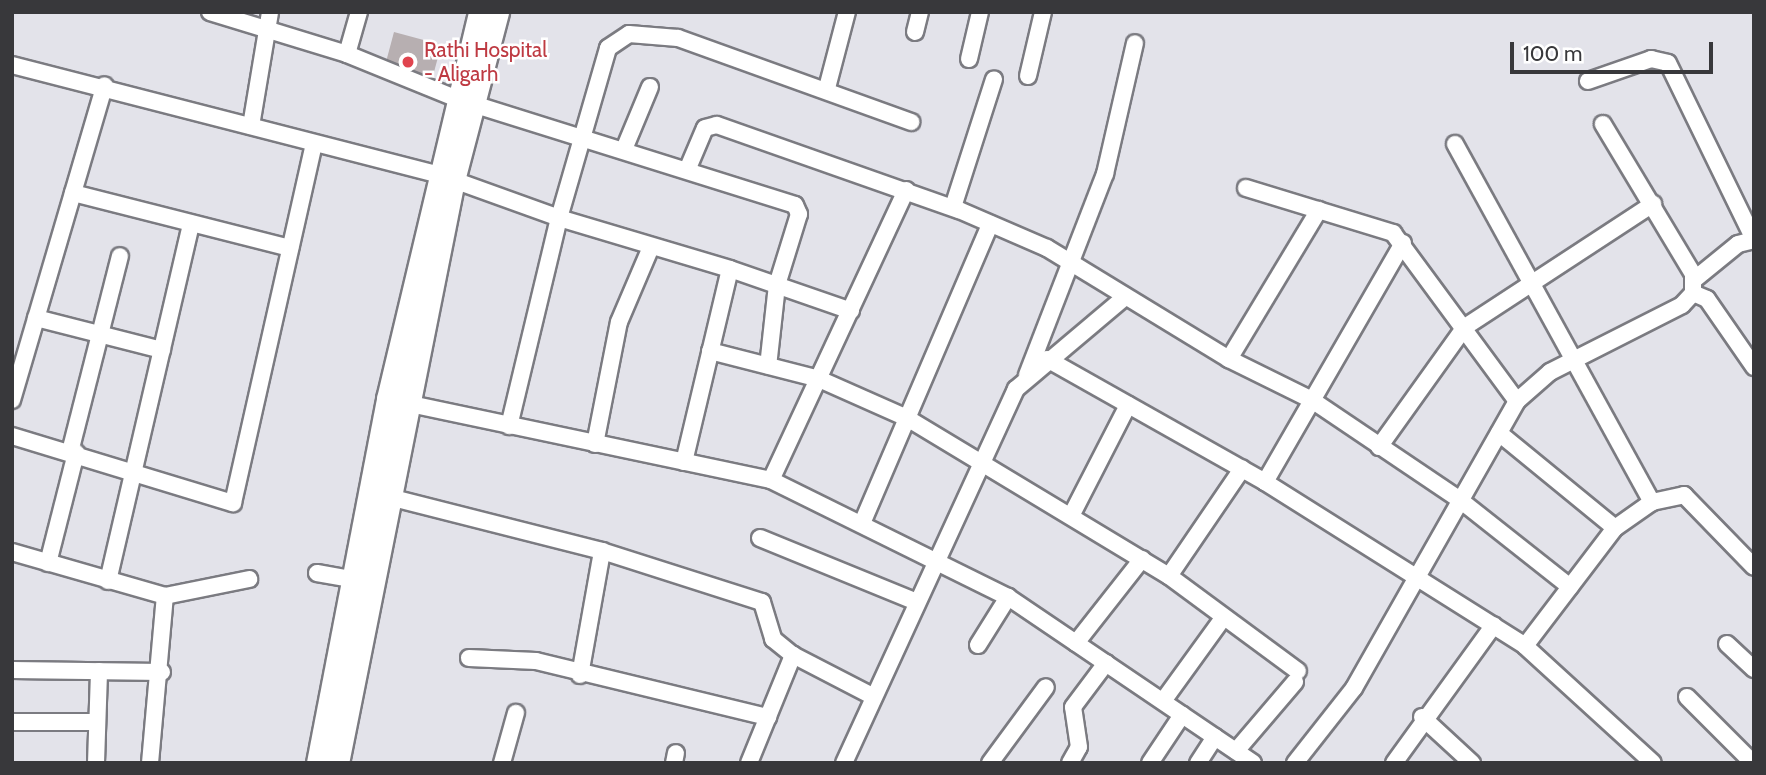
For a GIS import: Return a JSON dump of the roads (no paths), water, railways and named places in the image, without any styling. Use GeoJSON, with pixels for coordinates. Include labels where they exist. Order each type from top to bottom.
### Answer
{"type":"FeatureCollection","features":[{"type":"Feature","properties":{"kind":"street"},"geometry":{"type":"LineString","coordinates":[[210,12],[264,31],[346,54],[465,101],[625,147],[795,205],[799,214],[777,285],[768,366]]}},
{"type":"Feature","properties":{"kind":"street"},"geometry":{"type":"LineString","coordinates":[[251,127],[264,31],[270,12]]}},
{"type":"Feature","properties":{"kind":"street"},"geometry":{"type":"LineString","coordinates":[[346,54],[359,12]]}},
{"type":"Feature","properties":{"kind":"street"},"geometry":{"type":"LineString","coordinates":[[465,101],[480,12]]}},
{"type":"Feature","properties":{"kind":"street"},"geometry":{"type":"LineString","coordinates":[[318,763],[351,579],[397,401],[445,177],[465,101],[497,12]]}},
{"type":"Feature","properties":{"kind":"street"},"geometry":{"type":"LineString","coordinates":[[827,88],[847,12]]}},
{"type":"Feature","properties":{"kind":"street"},"geometry":{"type":"LineString","coordinates":[[915,32],[920,12]]}},
{"type":"Feature","properties":{"kind":"street"},"geometry":{"type":"LineString","coordinates":[[969,59],[980,12]]}},
{"type":"Feature","properties":{"kind":"street"},"geometry":{"type":"LineString","coordinates":[[1028,76],[1043,12]]}},
{"type":"Feature","properties":{"kind":"street"},"geometry":{"type":"LineString","coordinates":[[509,426],[581,134],[604,55],[616,39],[629,34],[678,38],[827,88],[911,122]]}},
{"type":"Feature","properties":{"kind":"street"},"geometry":{"type":"LineString","coordinates":[[844,763],[980,459],[1025,379],[1072,260],[1122,118],[1135,43]]}},
{"type":"Feature","properties":{"kind":"street"},"geometry":{"type":"LineString","coordinates":[[1295,763],[1354,688],[1414,576],[1517,401],[1575,357],[1682,305],[1694,286],[1738,244],[1754,239],[1668,63],[1651,59],[1588,81]]}},
{"type":"Feature","properties":{"kind":"street"},"geometry":{"type":"LineString","coordinates":[[12,65],[105,85],[314,145],[445,177],[559,218],[730,269],[851,311]]}},
{"type":"Feature","properties":{"kind":"street"},"geometry":{"type":"LineString","coordinates":[[953,207],[994,79]]}},
{"type":"Feature","properties":{"kind":"street"},"geometry":{"type":"LineString","coordinates":[[12,400],[19,354],[36,318],[105,85]]}},
{"type":"Feature","properties":{"kind":"street"},"geometry":{"type":"LineString","coordinates":[[625,147],[650,87]]}},
{"type":"Feature","properties":{"kind":"street"},"geometry":{"type":"LineString","coordinates":[[688,168],[705,128],[713,124],[953,207],[1072,260],[1125,297],[1229,359],[1311,400],[1460,500],[1570,587]]}},
{"type":"Feature","properties":{"kind":"street"},"geometry":{"type":"LineString","coordinates":[[1603,124],[1653,204],[1694,286],[1707,299],[1754,367]]}},
{"type":"Feature","properties":{"kind":"street"},"geometry":{"type":"LineString","coordinates":[[1455,144],[1575,357],[1652,502]]}},
{"type":"Feature","properties":{"kind":"street"},"geometry":{"type":"LineString","coordinates":[[12,436],[233,503],[314,145]]}},
{"type":"Feature","properties":{"kind":"street"},"geometry":{"type":"LineString","coordinates":[[1246,188],[1383,228],[1403,243],[1517,401]]}},
{"type":"Feature","properties":{"kind":"street"},"geometry":{"type":"LineString","coordinates":[[771,480],[906,190]]}},
{"type":"Feature","properties":{"kind":"street"},"geometry":{"type":"LineString","coordinates":[[74,193],[290,248]]}},
{"type":"Feature","properties":{"kind":"street"},"geometry":{"type":"LineString","coordinates":[[1379,447],[1465,327],[1653,204]]}},
{"type":"Feature","properties":{"kind":"street"},"geometry":{"type":"LineString","coordinates":[[1229,359],[1319,210]]}},
{"type":"Feature","properties":{"kind":"street"},"geometry":{"type":"LineString","coordinates":[[108,582],[191,223]]}},
{"type":"Feature","properties":{"kind":"street"},"geometry":{"type":"LineString","coordinates":[[863,521],[990,224]]}},
{"type":"Feature","properties":{"kind":"street"},"geometry":{"type":"LineString","coordinates":[[1265,482],[1403,243]]}},
{"type":"Feature","properties":{"kind":"street"},"geometry":{"type":"LineString","coordinates":[[594,444],[619,322],[651,247]]}},
{"type":"Feature","properties":{"kind":"street"},"geometry":{"type":"LineString","coordinates":[[48,563],[120,256]]}},
{"type":"Feature","properties":{"kind":"street"},"geometry":{"type":"LineString","coordinates":[[684,463],[730,269]]}},
{"type":"Feature","properties":{"kind":"street"},"geometry":{"type":"LineString","coordinates":[[1025,379],[1125,297]]}},
{"type":"Feature","properties":{"kind":"street"},"geometry":{"type":"LineString","coordinates":[[36,318],[162,350]]}},
{"type":"Feature","properties":{"kind":"street"},"geometry":{"type":"LineString","coordinates":[[710,351],[819,379],[908,418],[980,459],[1169,576],[1296,677],[1236,751]]}},
{"type":"Feature","properties":{"kind":"street"},"geometry":{"type":"LineString","coordinates":[[1047,359],[1265,482],[1494,625],[1525,646],[1653,763]]}},
{"type":"Feature","properties":{"kind":"street"},"geometry":{"type":"LineString","coordinates":[[397,401],[771,480],[863,521],[1008,597],[1253,763]]}},
{"type":"Feature","properties":{"kind":"street"},"geometry":{"type":"LineString","coordinates":[[337,763],[389,497],[397,401]]}},
{"type":"Feature","properties":{"kind":"street"},"geometry":{"type":"LineString","coordinates":[[1071,516],[1128,405]]}},
{"type":"Feature","properties":{"kind":"street"},"geometry":{"type":"LineString","coordinates":[[1499,433],[1615,528]]}},
{"type":"Feature","properties":{"kind":"street"},"geometry":{"type":"LineString","coordinates":[[1169,576],[1242,469]]}},
{"type":"Feature","properties":{"kind":"street"},"geometry":{"type":"LineString","coordinates":[[389,497],[602,551],[762,602],[773,639],[793,656],[873,696]]}},
{"type":"Feature","properties":{"kind":"street"},"geometry":{"type":"LineString","coordinates":[[1525,646],[1570,587],[1607,546],[1615,528],[1652,502],[1687,497],[1754,567]]}},
{"type":"Feature","properties":{"kind":"street"},"geometry":{"type":"LineString","coordinates":[[760,538],[916,602]]}},
{"type":"Feature","properties":{"kind":"street"},"geometry":{"type":"LineString","coordinates":[[580,675],[602,551]]}},
{"type":"Feature","properties":{"kind":"street"},"geometry":{"type":"LineString","coordinates":[[12,552],[108,582],[165,596],[249,579]]}},
{"type":"Feature","properties":{"kind":"street"},"geometry":{"type":"LineString","coordinates":[[1076,643],[1142,559]]}},
{"type":"Feature","properties":{"kind":"street"},"geometry":{"type":"LineString","coordinates":[[317,573],[351,579]]}},
{"type":"Feature","properties":{"kind":"street"},"geometry":{"type":"LineString","coordinates":[[150,763],[162,672],[165,596]]}},
{"type":"Feature","properties":{"kind":"street"},"geometry":{"type":"LineString","coordinates":[[978,645],[1008,597]]}},
{"type":"Feature","properties":{"kind":"street"},"geometry":{"type":"LineString","coordinates":[[1163,701],[1223,618]]}},
{"type":"Feature","properties":{"kind":"street"},"geometry":{"type":"LineString","coordinates":[[1394,763],[1422,717],[1494,625]]}},
{"type":"Feature","properties":{"kind":"street"},"geometry":{"type":"LineString","coordinates":[[1727,644],[1754,669]]}},
{"type":"Feature","properties":{"kind":"street"},"geometry":{"type":"LineString","coordinates":[[749,763],[793,656]]}},
{"type":"Feature","properties":{"kind":"street"},"geometry":{"type":"LineString","coordinates":[[469,658],[537,661],[580,675],[768,717]]}},
{"type":"Feature","properties":{"kind":"street"},"geometry":{"type":"LineString","coordinates":[[1070,763],[1079,747],[1073,707],[1106,663]]}},
{"type":"Feature","properties":{"kind":"street"},"geometry":{"type":"LineString","coordinates":[[12,670],[162,672]]}},
{"type":"Feature","properties":{"kind":"street"},"geometry":{"type":"LineString","coordinates":[[96,763],[99,671]]}},
{"type":"Feature","properties":{"kind":"street"},"geometry":{"type":"LineString","coordinates":[[990,763],[1046,687]]}},
{"type":"Feature","properties":{"kind":"street"},"geometry":{"type":"LineString","coordinates":[[1687,697],[1753,763]]}},
{"type":"Feature","properties":{"kind":"street"},"geometry":{"type":"LineString","coordinates":[[502,763],[516,713]]}},
{"type":"Feature","properties":{"kind":"street"},"geometry":{"type":"LineString","coordinates":[[1150,763],[1182,715]]}},
{"type":"Feature","properties":{"kind":"street"},"geometry":{"type":"LineString","coordinates":[[1422,717],[1472,763]]}},
{"type":"Feature","properties":{"kind":"street"},"geometry":{"type":"LineString","coordinates":[[12,722],[97,722]]}},
{"type":"Feature","properties":{"kind":"street"},"geometry":{"type":"LineString","coordinates":[[1198,763],[1215,737]]}},
{"type":"Feature","properties":{"kind":"place","name":"Rathi Hospital - Aligarh"},"geometry":{"type":"Point","coordinates":[408,62]}}]}
